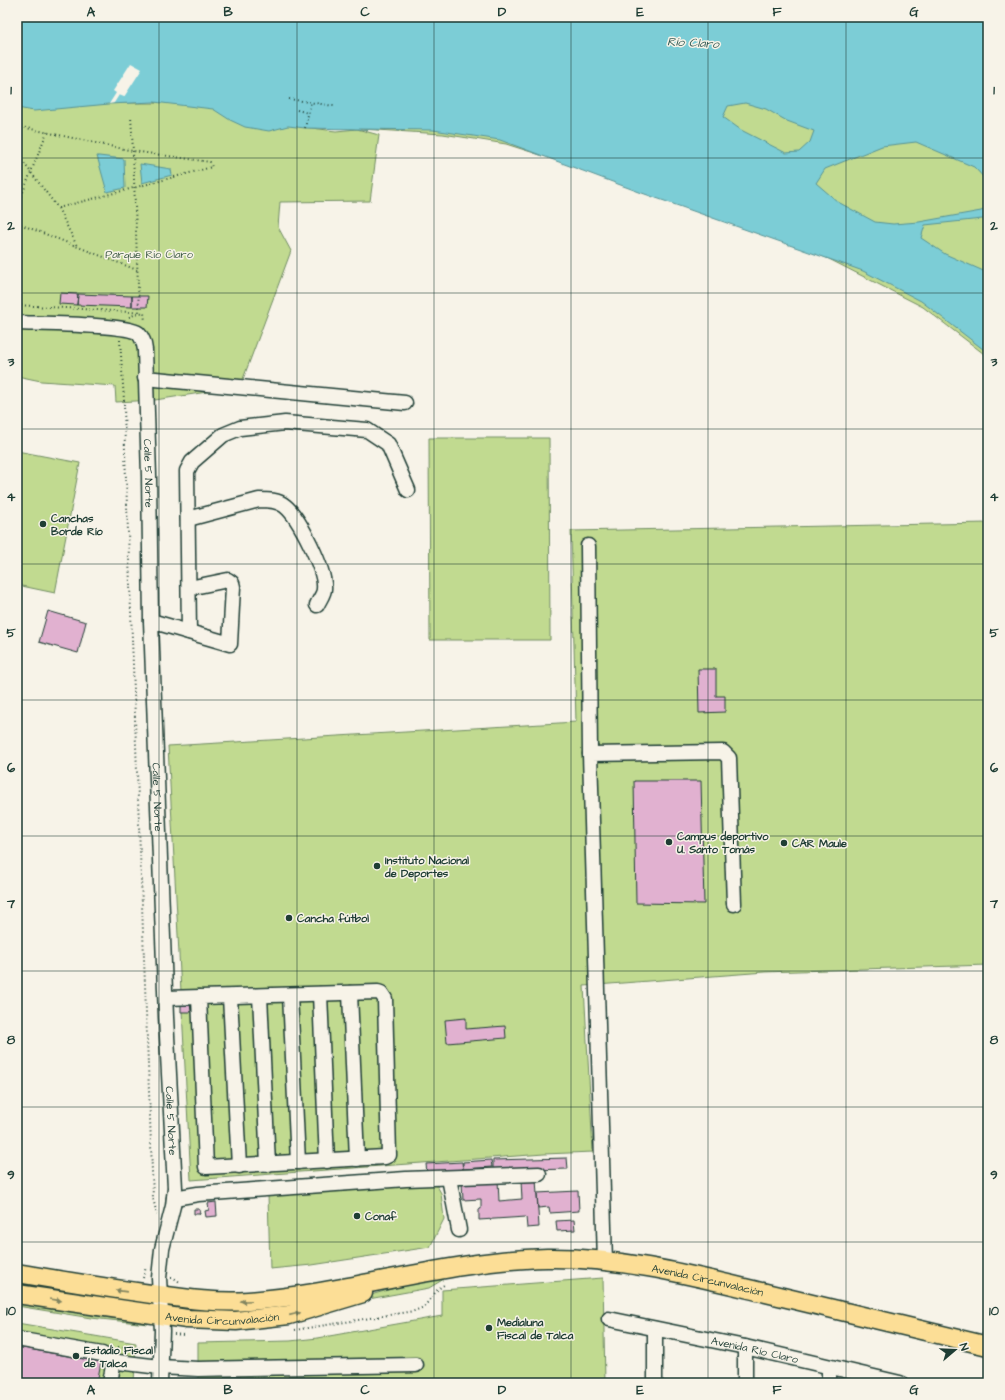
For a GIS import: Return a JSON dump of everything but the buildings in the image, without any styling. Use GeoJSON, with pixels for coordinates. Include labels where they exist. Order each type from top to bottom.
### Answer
{"type":"FeatureCollection","features":[{"type":"Feature","properties":{"kind":"main road","name":"Avenida Circunvalación"},"geometry":{"type":"LineString","coordinates":[[17,1273],[121,1291],[189,1299],[247,1301],[317,1292],[394,1277],[422,1274],[487,1263],[547,1258],[605,1261],[655,1268],[716,1281],[988,1346]]}},
{"type":"Feature","properties":{"kind":"main road","name":"Avenida Circunvalación"},"geometry":{"type":"LineString","coordinates":[[17,1294],[186,1319],[236,1321],[299,1313],[422,1274]]}},
{"type":"Feature","properties":{"kind":"street","name":"Calle 5 Norte"},"geometry":{"type":"LineString","coordinates":[[17,323],[120,328],[137,332],[144,340],[149,476],[151,621],[175,1188],[162,1249],[159,1278],[162,1331],[160,1383]]}},
{"type":"Feature","properties":{"kind":"street"},"geometry":{"type":"LineString","coordinates":[[145,378],[405,404]]}},
{"type":"Feature","properties":{"kind":"street"},"geometry":{"type":"LineString","coordinates":[[189,632],[187,471],[192,462],[224,435],[240,428],[285,423],[367,430],[388,444],[408,490]]}},
{"type":"Feature","properties":{"kind":"street"},"geometry":{"type":"LineString","coordinates":[[188,519],[259,500],[278,502],[285,506],[294,515],[310,543],[322,576],[324,590],[317,605]]}},
{"type":"Feature","properties":{"kind":"street"},"geometry":{"type":"LineString","coordinates":[[588,546],[590,754],[605,1261]]}},
{"type":"Feature","properties":{"kind":"street"},"geometry":{"type":"LineString","coordinates":[[151,621],[230,644],[234,587],[232,583],[228,580],[189,588]]}},
{"type":"Feature","properties":{"kind":"street"},"geometry":{"type":"LineString","coordinates":[[590,754],[724,752],[727,755],[729,758],[734,904]]}},
{"type":"Feature","properties":{"kind":"street"},"geometry":{"type":"LineString","coordinates":[[166,998],[199,997],[230,997],[378,992],[384,996],[390,1153],[388,1156],[385,1158],[208,1168],[205,1166],[199,997]]}},
{"type":"Feature","properties":{"kind":"street"},"geometry":{"type":"LineString","coordinates":[[350,993],[357,1159]]}},
{"type":"Feature","properties":{"kind":"street"},"geometry":{"type":"LineString","coordinates":[[320,994],[327,1161]]}},
{"type":"Feature","properties":{"kind":"street"},"geometry":{"type":"LineString","coordinates":[[290,995],[298,1162]]}},
{"type":"Feature","properties":{"kind":"street"},"geometry":{"type":"LineString","coordinates":[[260,996],[268,1164]]}},
{"type":"Feature","properties":{"kind":"street"},"geometry":{"type":"LineString","coordinates":[[230,997],[239,1166]]}},
{"type":"Feature","properties":{"kind":"street"},"geometry":{"type":"LineString","coordinates":[[174,1198],[198,1194],[406,1179],[539,1174]]}},
{"type":"Feature","properties":{"kind":"street"},"geometry":{"type":"LineString","coordinates":[[449,1178],[459,1230]]}},
{"type":"Feature","properties":{"kind":"street","name":"Avenida Río Claro"},"geometry":{"type":"LineString","coordinates":[[609,1319],[745,1347],[900,1383]]}},
{"type":"Feature","properties":{"kind":"street"},"geometry":{"type":"LineString","coordinates":[[655,1329],[655,1383]]}},
{"type":"Feature","properties":{"kind":"street"},"geometry":{"type":"LineString","coordinates":[[17,1339],[102,1354],[118,1362],[160,1367],[198,1369],[416,1365]]}},
{"type":"Feature","properties":{"kind":"street"},"geometry":{"type":"LineString","coordinates":[[745,1347],[745,1383]]}},
{"type":"Feature","properties":{"kind":"street"},"geometry":{"type":"LineString","coordinates":[[110,1383],[114,1360]]}},
{"type":"Feature","properties":{"kind":"street"},"geometry":{"type":"LineString","coordinates":[[829,1367],[829,1383]]}},
{"type":"Feature","properties":{"kind":"path"},"geometry":{"type":"LineString","coordinates":[[289,100],[334,106]]}},
{"type":"Feature","properties":{"kind":"path"},"geometry":{"type":"LineString","coordinates":[[305,128],[311,102]]}},
{"type":"Feature","properties":{"kind":"path"},"geometry":{"type":"LineString","coordinates":[[297,110],[308,113]]}},
{"type":"Feature","properties":{"kind":"path"},"geometry":{"type":"LineString","coordinates":[[131,116],[139,312],[130,316],[120,328],[124,400],[153,1198],[157,1217]]}},
{"type":"Feature","properties":{"kind":"path"},"geometry":{"type":"LineString","coordinates":[[17,126],[133,151],[210,162],[212,168],[58,208]]}},
{"type":"Feature","properties":{"kind":"path"},"geometry":{"type":"LineString","coordinates":[[17,208],[47,132]]}},
{"type":"Feature","properties":{"kind":"path"},"geometry":{"type":"LineString","coordinates":[[17,154],[58,208],[77,247]]}},
{"type":"Feature","properties":{"kind":"path"},"geometry":{"type":"LineString","coordinates":[[17,223],[137,270]]}},
{"type":"Feature","properties":{"kind":"path"},"geometry":{"type":"LineString","coordinates":[[143,1278],[147,1264]]}},
{"type":"Feature","properties":{"kind":"path"},"geometry":{"type":"LineString","coordinates":[[424,1307],[438,1289],[446,1284]]}},
{"type":"Feature","properties":{"kind":"green space","name":"Parque Río Claro"},"geometry":{"type":"Polygon","coordinates":[[[17,17],[988,17],[988,357],[923,307],[829,259],[716,211],[506,144],[443,134],[278,124],[336,131],[357,129],[379,135],[370,201],[280,202],[278,227],[291,251],[240,387],[155,400],[116,402],[115,386],[41,381],[17,376],[17,98],[65,107],[114,103],[156,103],[17,17]]]}},
{"type":"Feature","properties":{"kind":"green space"},"geometry":{"type":"Polygon","coordinates":[[[429,438],[549,438],[550,640],[430,640],[429,438]]]}},
{"type":"Feature","properties":{"kind":"green space","name":"Canchas Borde Río"},"geometry":{"type":"Polygon","coordinates":[[[17,451],[80,463],[55,593],[17,585],[17,451]]]}},
{"type":"Feature","properties":{"kind":"green space"},"geometry":{"type":"Polygon","coordinates":[[[988,523],[988,965],[765,972],[584,986],[593,1152],[544,1154],[191,1180],[168,746],[576,722],[571,531],[988,523]]]}},
{"type":"Feature","properties":{"kind":"green space"},"geometry":{"type":"Polygon","coordinates":[[[433,1184],[437,1186],[441,1193],[444,1219],[430,1247],[312,1265],[270,1269],[268,1194],[433,1184]]]}},
{"type":"Feature","properties":{"kind":"green space"},"geometry":{"type":"Polygon","coordinates":[[[443,1276],[444,1279],[429,1288],[363,1300],[364,1297],[429,1278],[443,1276]]]}},
{"type":"Feature","properties":{"kind":"green space","name":"Medialuna Fiscal de Talca"},"geometry":{"type":"Polygon","coordinates":[[[603,1278],[605,1383],[194,1383],[198,1379],[198,1343],[290,1341],[318,1338],[442,1316],[442,1290],[603,1278]]]}},
{"type":"Feature","properties":{"kind":"green space"},"geometry":{"type":"Polygon","coordinates":[[[17,1279],[141,1301],[138,1303],[17,1284],[17,1279]]]}},
{"type":"Feature","properties":{"kind":"green space"},"geometry":{"type":"Polygon","coordinates":[[[17,1303],[87,1315],[145,1322],[148,1324],[91,1318],[17,1306],[17,1303]]]}},
{"type":"Feature","properties":{"kind":"green space","name":"Estadio Fiscal de Talca"},"geometry":{"type":"Polygon","coordinates":[[[17,1323],[136,1343],[134,1383],[17,1383],[17,1323]]]}},
{"type":"Feature","properties":{"kind":"water","name":"Río Claro"},"geometry":{"type":"Polygon","coordinates":[[[17,17],[988,17],[988,182],[974,167],[916,142],[882,146],[825,169],[816,183],[838,202],[875,222],[893,224],[919,222],[981,211],[988,208],[988,220],[982,219],[925,225],[921,238],[945,254],[988,273],[988,353],[921,301],[863,271],[642,193],[500,140],[433,130],[305,128],[288,126],[269,131],[245,127],[230,120],[213,109],[154,102],[109,104],[34,111],[17,108],[17,17]],[[745,103],[728,106],[723,117],[741,130],[786,153],[799,152],[810,142],[814,131],[787,121],[766,109],[745,103]]]}},
{"type":"Feature","properties":{"kind":"water"},"geometry":{"type":"Polygon","coordinates":[[[97,156],[124,159],[125,188],[107,192],[97,156]]]}},
{"type":"Feature","properties":{"kind":"water"},"geometry":{"type":"Polygon","coordinates":[[[140,164],[171,169],[172,175],[142,183],[140,164]]]}},
{"type":"Feature","properties":{"kind":"pier"},"geometry":{"type":"Polygon","coordinates":[[[131,63],[142,69],[124,97],[119,95],[114,103],[109,104],[116,93],[113,91],[131,63]]]}},
{"type":"Feature","properties":{"kind":"place","name":"Canchas Borde Río"},"geometry":{"type":"Point","coordinates":[43,524]}},
{"type":"Feature","properties":{"kind":"place","name":"Campus deportivo U. Santo Tomás"},"geometry":{"type":"Point","coordinates":[669,842]}},
{"type":"Feature","properties":{"kind":"place","name":"CAR Maule"},"geometry":{"type":"Point","coordinates":[784,843]}},
{"type":"Feature","properties":{"kind":"place","name":"Instituto Nacional de Deportes"},"geometry":{"type":"Point","coordinates":[377,866]}},
{"type":"Feature","properties":{"kind":"place","name":"Cancha fútbol"},"geometry":{"type":"Point","coordinates":[289,918]}},
{"type":"Feature","properties":{"kind":"place","name":"Conaf"},"geometry":{"type":"Point","coordinates":[357,1216]}},
{"type":"Feature","properties":{"kind":"place","name":"Medialuna Fiscal de Talca"},"geometry":{"type":"Point","coordinates":[489,1328]}},
{"type":"Feature","properties":{"kind":"place","name":"Estadio Fiscal de Talca"},"geometry":{"type":"Point","coordinates":[76,1356]}}]}
